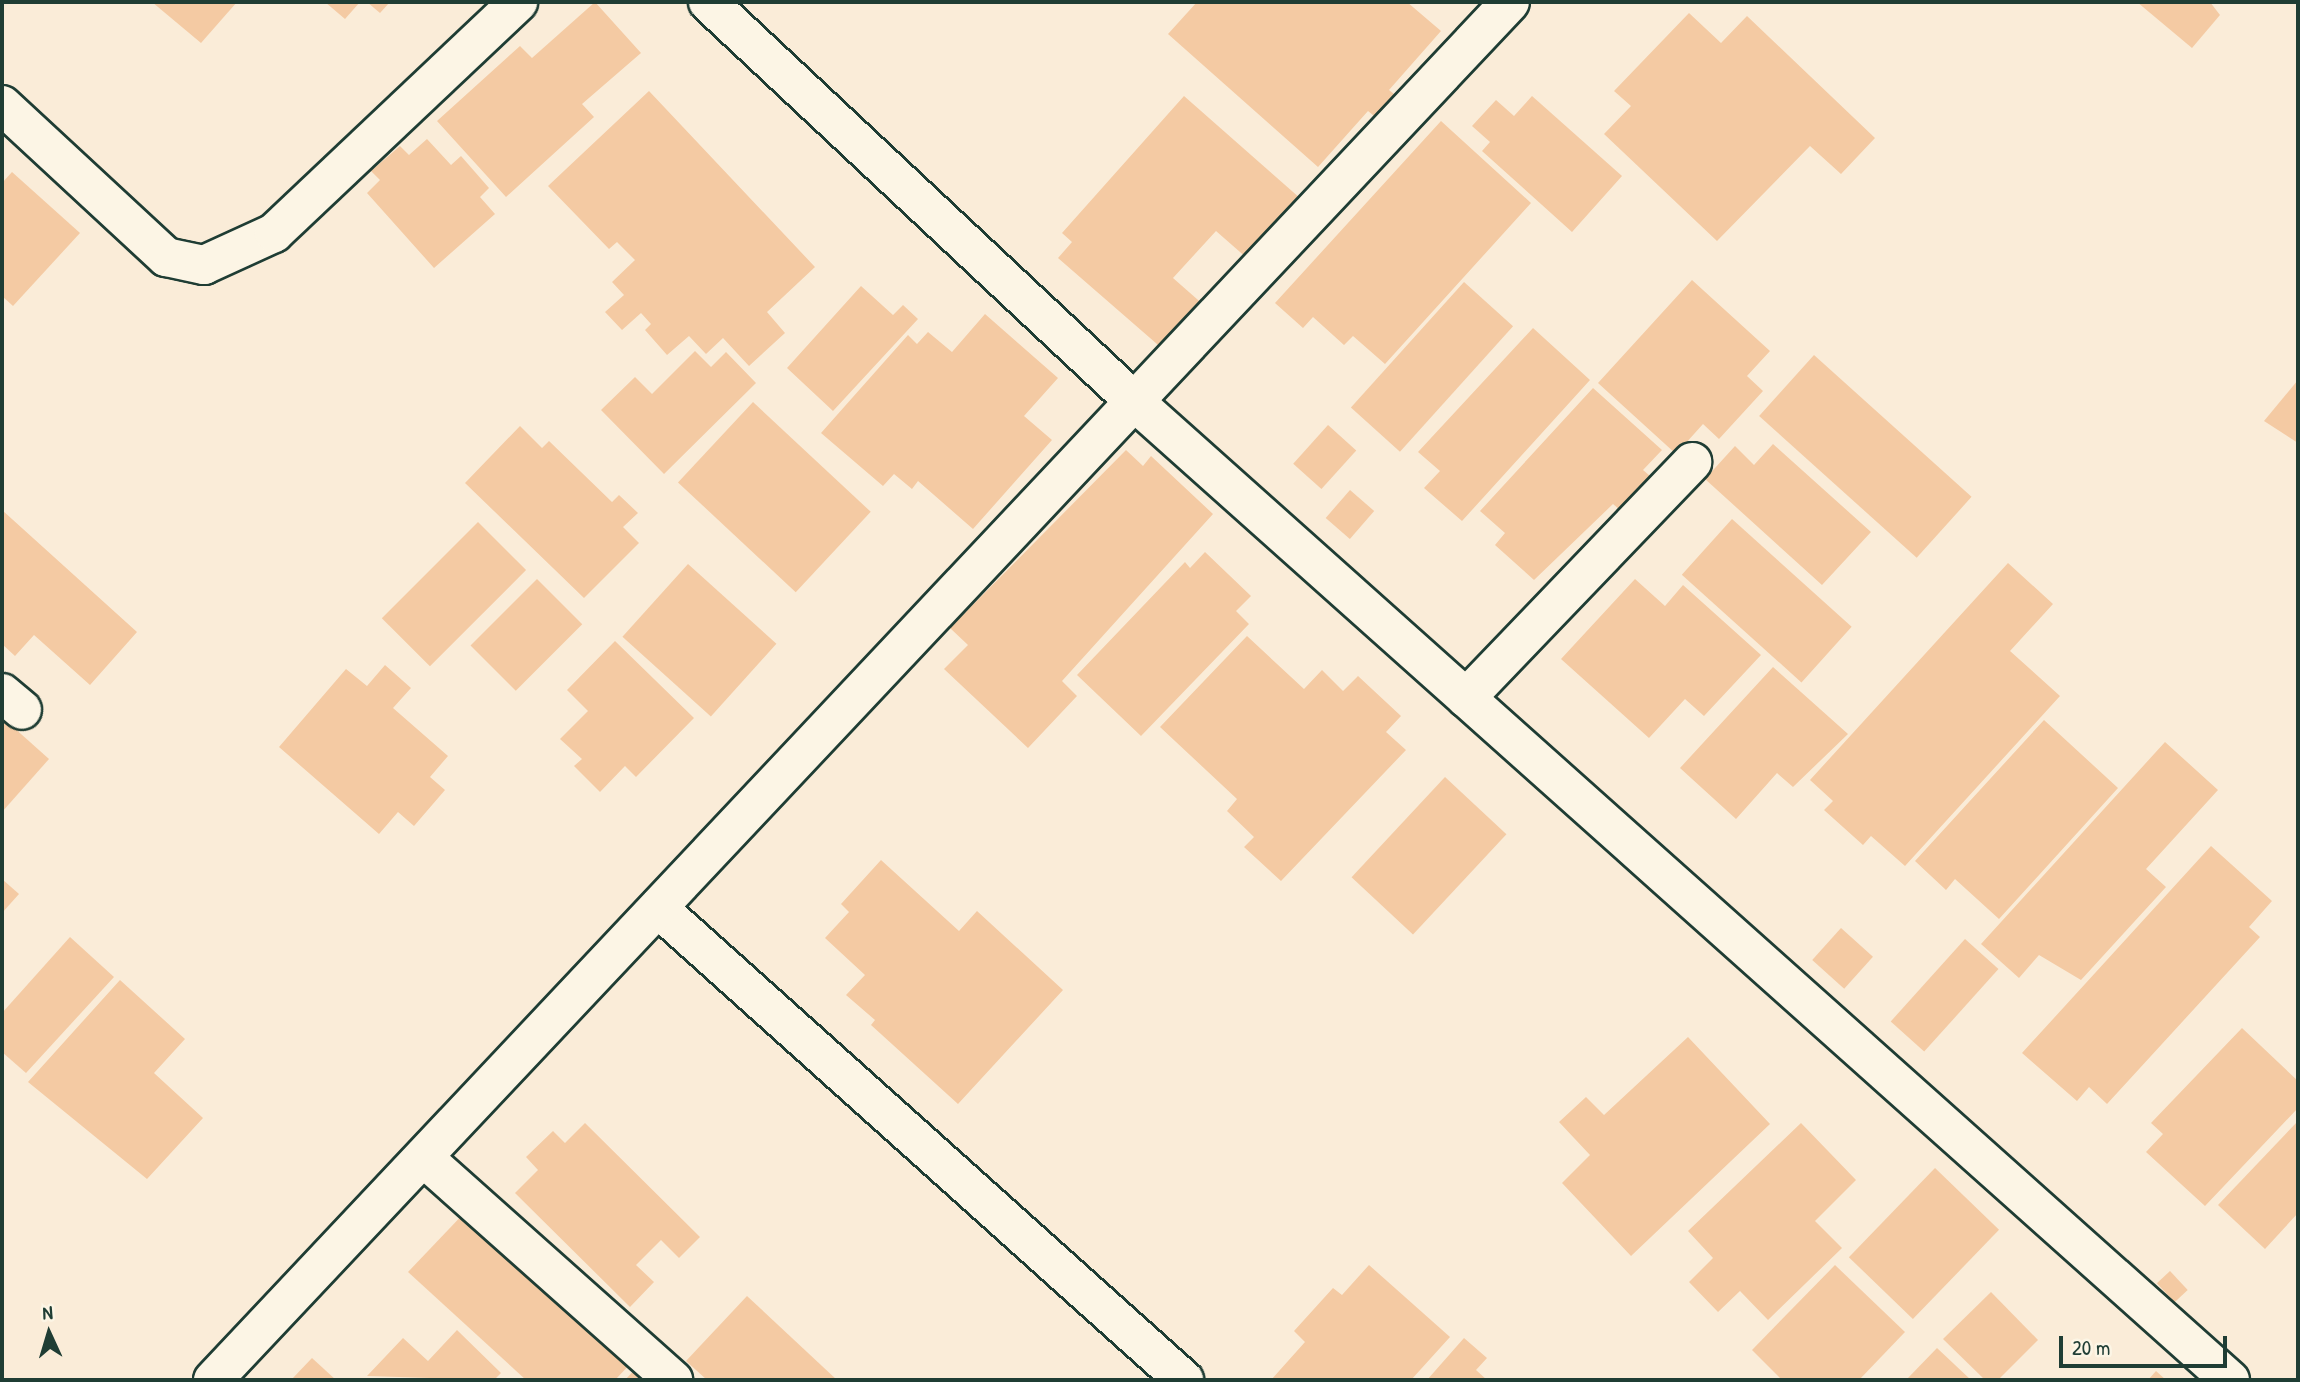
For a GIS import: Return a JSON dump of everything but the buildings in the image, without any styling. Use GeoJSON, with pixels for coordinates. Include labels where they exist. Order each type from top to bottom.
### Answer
{"type":"FeatureCollection","features":[{"type":"Feature","properties":{"kind":"street"},"geometry":{"type":"LineString","coordinates":[[2,105],[166,257],[204,265],[274,233],[518,2]]}},
{"type":"Feature","properties":{"kind":"street"},"geometry":{"type":"LineString","coordinates":[[708,2],[1136,403],[2230,1380]]}},
{"type":"Feature","properties":{"kind":"street"},"geometry":{"type":"LineString","coordinates":[[213,1380],[1136,403],[1510,2]]}},
{"type":"Feature","properties":{"kind":"street"},"geometry":{"type":"LineString","coordinates":[[1466,698],[1692,462]]}},
{"type":"Feature","properties":{"kind":"street"},"geometry":{"type":"LineString","coordinates":[[658,908],[1184,1380]]}},
{"type":"Feature","properties":{"kind":"street"},"geometry":{"type":"LineString","coordinates":[[424,1158],[673,1380]]}}]}
